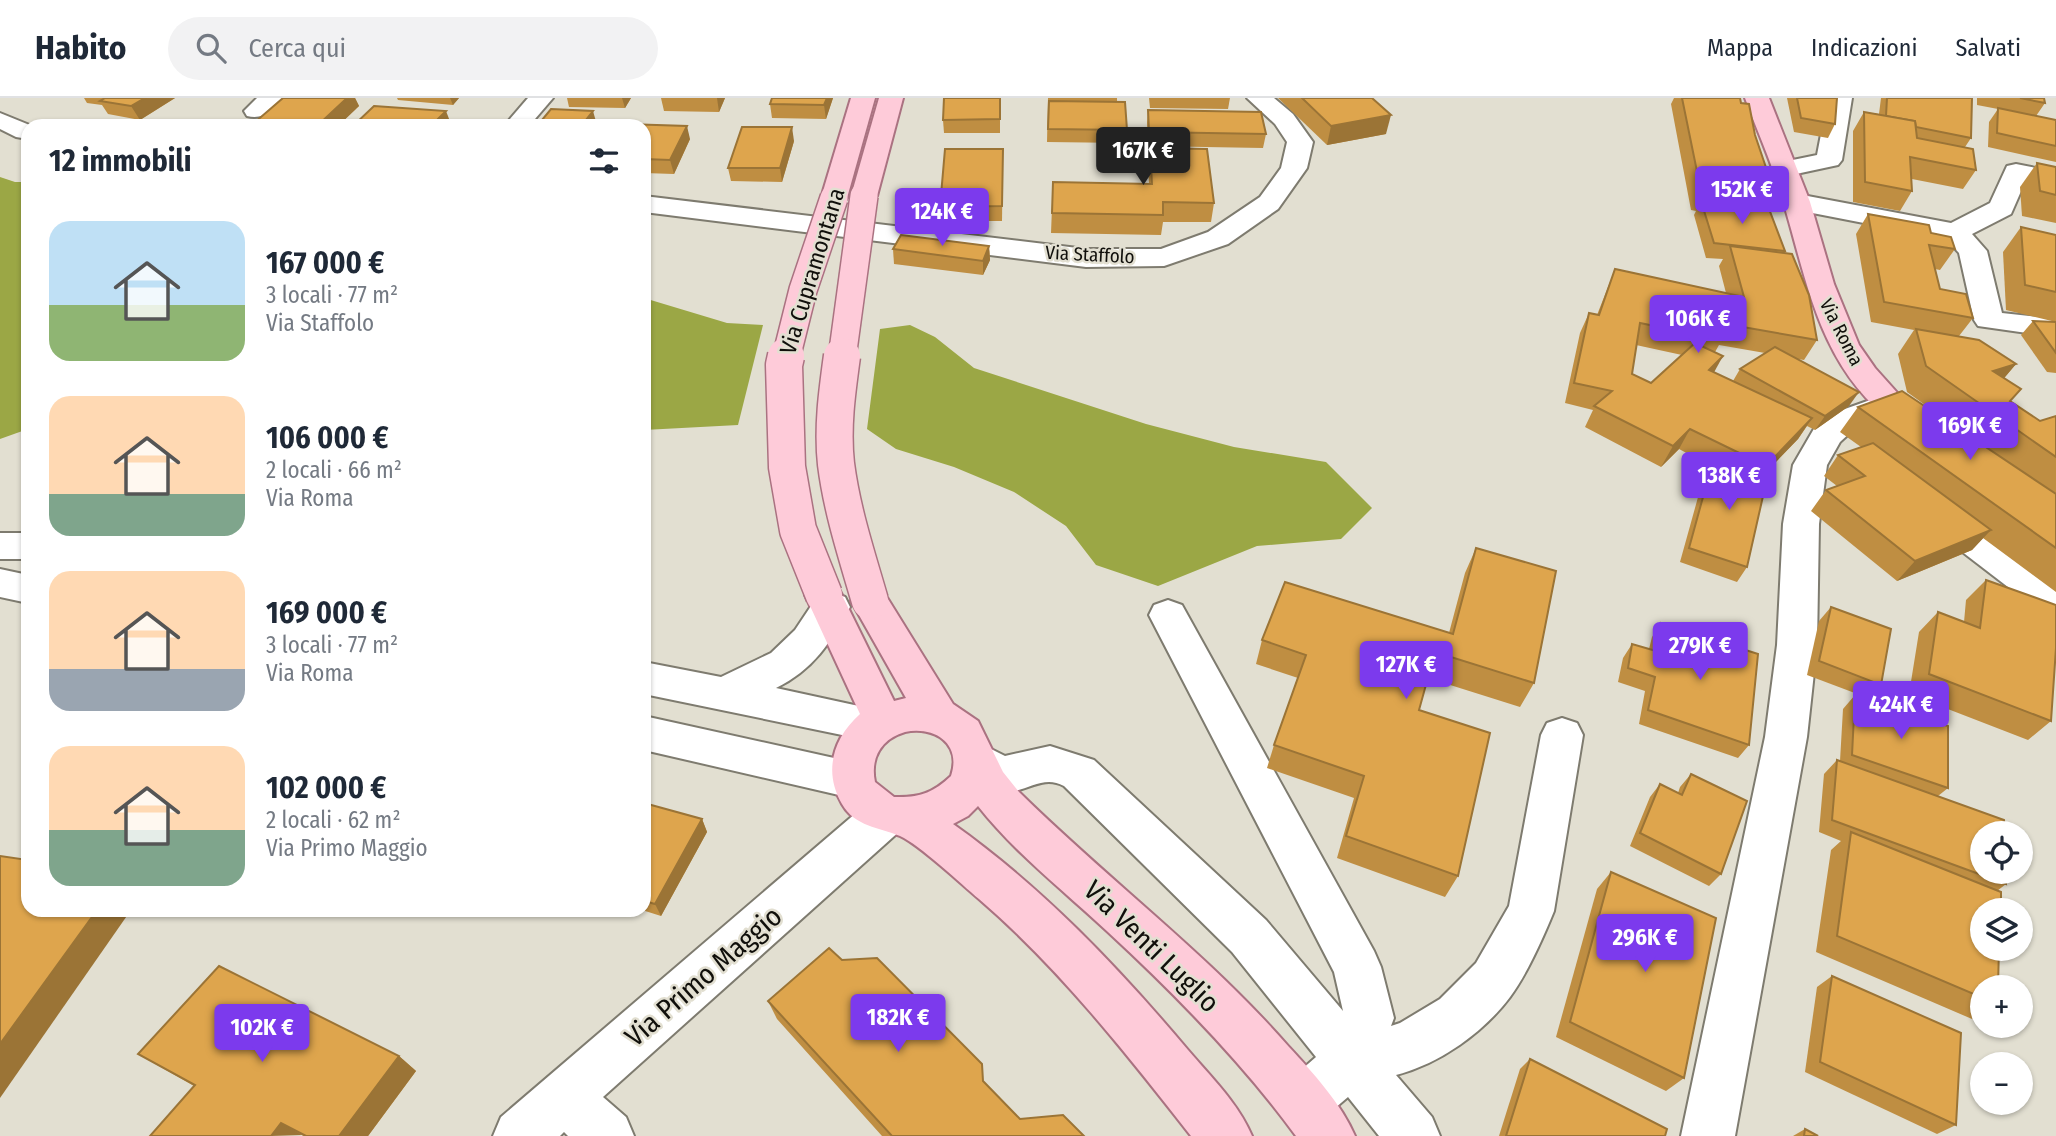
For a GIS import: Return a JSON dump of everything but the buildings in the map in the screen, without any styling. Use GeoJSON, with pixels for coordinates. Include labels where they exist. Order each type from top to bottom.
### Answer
{"type":"FeatureCollection","features":[{"type":"Feature","properties":{"kind":"main road","name":"Via Cupramontana"},"geometry":{"type":"LineString","coordinates":[[863,98],[849,197],[835,405],[836,462],[844,511],[870,601],[938,715]]}},
{"type":"Feature","properties":{"kind":"main road","name":"Via Cupramontana"},"geometry":{"type":"LineString","coordinates":[[880,723],[798,530],[787,467],[784,365],[803,290],[849,197],[891,98]]}},
{"type":"Feature","properties":{"kind":"main road","name":"Via Roma"},"geometry":{"type":"LineString","coordinates":[[1757,98],[1782,169],[1797,202],[1819,284],[1844,345],[1864,375],[1890,404],[1945,444]]}},
{"type":"Feature","properties":{"kind":"main road"},"geometry":{"type":"LineString","coordinates":[[898,817],[931,815],[950,806],[964,793],[973,777],[975,759],[971,743],[960,729],[938,715],[909,714],[880,723],[864,736],[851,765],[852,780],[859,795],[870,807],[898,817],[961,853],[1087,973],[1225,1136]]}},
{"type":"Feature","properties":{"kind":"main road","name":"Via Venti Luglio"},"geometry":{"type":"LineString","coordinates":[[975,759],[988,785],[1025,827],[1145,935],[1316,1119]]}},
{"type":"Feature","properties":{"kind":"street"},"geometry":{"type":"LineString","coordinates":[[522,119],[541,98]]}},
{"type":"Feature","properties":{"kind":"street","name":"Via Staffolo"},"geometry":{"type":"LineString","coordinates":[[651,205],[1086,258],[1164,257],[1218,238],[1269,203],[1294,168],[1300,142],[1284,119],[1259,98]]}},
{"type":"Feature","properties":{"kind":"street"},"geometry":{"type":"LineString","coordinates":[[1782,169],[1829,160],[1840,98]]}},
{"type":"Feature","properties":{"kind":"street"},"geometry":{"type":"LineString","coordinates":[[0,120],[21,130]]}},
{"type":"Feature","properties":{"kind":"street"},"geometry":{"type":"LineString","coordinates":[[1955,232],[2001,208],[2016,172],[2056,180]]}},
{"type":"Feature","properties":{"kind":"street"},"geometry":{"type":"LineString","coordinates":[[1797,202],[1955,232],[1973,251],[1989,320],[2056,328]]}},
{"type":"Feature","properties":{"kind":"street"},"geometry":{"type":"LineString","coordinates":[[1708,1136],[1787,737],[1797,645],[1801,524],[1810,465],[1843,446],[1840,424],[1890,404]]}},
{"type":"Feature","properties":{"kind":"street"},"geometry":{"type":"LineString","coordinates":[[1913,497],[2056,604]]}},
{"type":"Feature","properties":{"kind":"street"},"geometry":{"type":"LineString","coordinates":[[0,547],[21,546]]}},
{"type":"Feature","properties":{"kind":"street"},"geometry":{"type":"LineString","coordinates":[[0,583],[21,588]]}},
{"type":"Feature","properties":{"kind":"street"},"geometry":{"type":"LineString","coordinates":[[719,695],[769,675],[792,659],[818,632],[827,601]]}},
{"type":"Feature","properties":{"kind":"street"},"geometry":{"type":"LineString","coordinates":[[1168,615],[1357,967],[1369,1018],[1351,1061],[1316,1119]]}},
{"type":"Feature","properties":{"kind":"street"},"geometry":{"type":"LineString","coordinates":[[651,680],[719,695],[880,723]]}},
{"type":"Feature","properties":{"kind":"street"},"geometry":{"type":"LineString","coordinates":[[651,735],[852,780]]}},
{"type":"Feature","properties":{"kind":"street"},"geometry":{"type":"LineString","coordinates":[[1351,1061],[1410,1046],[1458,1016],[1493,980],[1531,911],[1562,735]]}},
{"type":"Feature","properties":{"kind":"street"},"geometry":{"type":"LineString","coordinates":[[975,759],[996,772],[1005,774],[1013,774],[1031,766],[1057,763],[1079,773],[1249,936],[1413,1136]]}},
{"type":"Feature","properties":{"kind":"street","name":"Via Primo Maggio"},"geometry":{"type":"LineString","coordinates":[[520,1136],[898,817]]}},
{"type":"Feature","properties":{"kind":"street"},"geometry":{"type":"LineString","coordinates":[[565,1097],[607,1136]]}},
{"type":"Feature","properties":{"kind":"green space"},"geometry":{"type":"Polygon","coordinates":[[[0,177],[21,182],[21,432],[0,439],[0,177]]]}},
{"type":"Feature","properties":{"kind":"green space"},"geometry":{"type":"Polygon","coordinates":[[[651,300],[727,323],[763,325],[738,425],[651,430],[651,300]]]}},
{"type":"Feature","properties":{"kind":"green space"},"geometry":{"type":"Polygon","coordinates":[[[910,325],[935,337],[974,368],[1146,424],[1234,447],[1326,462],[1372,508],[1341,539],[1257,546],[1158,586],[1096,565],[1066,526],[1014,492],[954,467],[896,449],[867,429],[880,329],[910,325]]]}}]}
